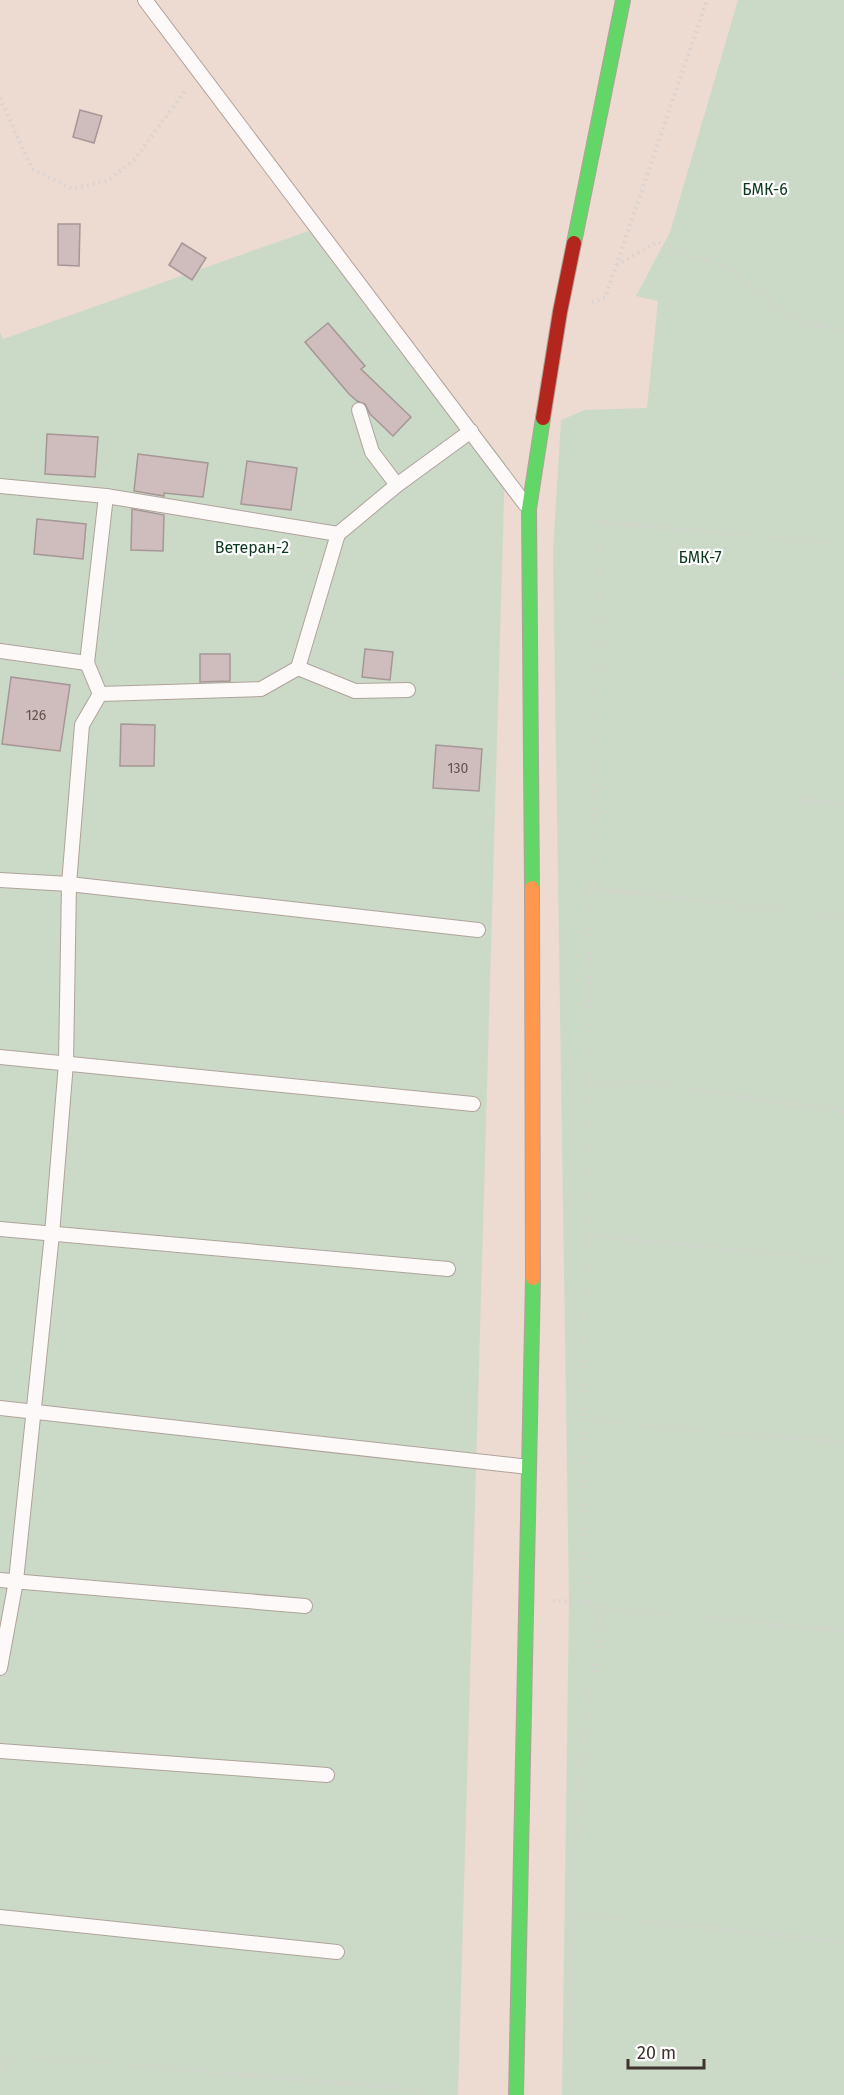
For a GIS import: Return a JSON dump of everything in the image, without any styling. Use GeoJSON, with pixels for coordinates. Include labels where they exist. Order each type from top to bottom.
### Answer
{"type":"FeatureCollection","features":[{"type":"Feature","properties":{"kind":"main road"},"geometry":{"type":"LineString","coordinates":[[516,2095],[534,1213],[529,509],[560,312],[623,0]]}},
{"type":"Feature","properties":{"kind":"lane"},"geometry":{"type":"LineString","coordinates":[[145,0],[529,509]]}},
{"type":"Feature","properties":{"kind":"lane"},"geometry":{"type":"LineString","coordinates":[[359,410],[372,452],[397,485]]}},
{"type":"Feature","properties":{"kind":"lane"},"geometry":{"type":"LineString","coordinates":[[100,694],[261,689],[298,668],[338,534],[397,485],[471,431]]}},
{"type":"Feature","properties":{"kind":"lane"},"geometry":{"type":"LineString","coordinates":[[0,486],[106,496],[338,534]]}},
{"type":"Feature","properties":{"kind":"lane"},"geometry":{"type":"LineString","coordinates":[[100,694],[87,663],[106,496]]}},
{"type":"Feature","properties":{"kind":"lane"},"geometry":{"type":"LineString","coordinates":[[0,651],[87,663]]}},
{"type":"Feature","properties":{"kind":"lane"},"geometry":{"type":"LineString","coordinates":[[298,668],[355,691],[408,690]]}},
{"type":"Feature","properties":{"kind":"lane"},"geometry":{"type":"LineString","coordinates":[[0,1668],[16,1581],[52,1234],[66,1063],[69,884],[82,725],[100,694]]}},
{"type":"Feature","properties":{"kind":"lane"},"geometry":{"type":"LineString","coordinates":[[0,880],[69,884],[478,930]]}},
{"type":"Feature","properties":{"kind":"lane"},"geometry":{"type":"LineString","coordinates":[[0,1057],[473,1104]]}},
{"type":"Feature","properties":{"kind":"lane"},"geometry":{"type":"LineString","coordinates":[[0,1229],[448,1269]]}},
{"type":"Feature","properties":{"kind":"lane"},"geometry":{"type":"LineString","coordinates":[[0,1408],[529,1467]]}},
{"type":"Feature","properties":{"kind":"lane"},"geometry":{"type":"LineString","coordinates":[[0,1580],[305,1606]]}},
{"type":"Feature","properties":{"kind":"lane"},"geometry":{"type":"LineString","coordinates":[[0,1751],[327,1775]]}},
{"type":"Feature","properties":{"kind":"lane"},"geometry":{"type":"LineString","coordinates":[[0,1917],[337,1952]]}},
{"type":"Feature","properties":{"kind":"path"},"geometry":{"type":"LineString","coordinates":[[560,312],[606,298],[707,0]]}},
{"type":"Feature","properties":{"kind":"path"},"geometry":{"type":"LineString","coordinates":[[0,98],[32,169],[73,189],[107,181],[135,159],[200,70]]}},
{"type":"Feature","properties":{"kind":"path"},"geometry":{"type":"LineString","coordinates":[[617,265],[657,242],[727,268],[792,319],[844,332]]}},
{"type":"Feature","properties":{"kind":"path"},"geometry":{"type":"LineString","coordinates":[[587,1602],[584,1420],[588,1235],[587,1083],[600,522],[844,545]]}},
{"type":"Feature","properties":{"kind":"path"},"geometry":{"type":"LineString","coordinates":[[831,676],[844,678]]}},
{"type":"Feature","properties":{"kind":"path"},"geometry":{"type":"LineString","coordinates":[[794,799],[844,804]]}},
{"type":"Feature","properties":{"kind":"path"},"geometry":{"type":"LineString","coordinates":[[590,888],[844,917]]}},
{"type":"Feature","properties":{"kind":"path"},"geometry":{"type":"LineString","coordinates":[[587,1083],[637,1081],[844,1112]]}},
{"type":"Feature","properties":{"kind":"path"},"geometry":{"type":"LineString","coordinates":[[588,1235],[844,1261]]}},
{"type":"Feature","properties":{"kind":"path"},"geometry":{"type":"LineString","coordinates":[[584,1420],[844,1442]]}},
{"type":"Feature","properties":{"kind":"path"},"geometry":{"type":"LineString","coordinates":[[526,1600],[587,1602],[603,1608],[844,1631]]}},
{"type":"Feature","properties":{"kind":"path"},"geometry":{"type":"LineString","coordinates":[[569,2095],[573,1914],[580,1762],[603,1608]]}},
{"type":"Feature","properties":{"kind":"path"},"geometry":{"type":"LineString","coordinates":[[573,1914],[844,1942]]}},
{"type":"Feature","properties":{"kind":"path"},"geometry":{"type":"LineString","coordinates":[[0,2071],[2,2054],[412,2089],[423,2095]]}},
{"type":"Feature","properties":{"kind":"green space","name":"БМК-7"},"geometry":{"type":"Polygon","coordinates":[[[738,0],[844,0],[844,2095],[562,2095],[569,1601],[553,552],[561,420],[585,410],[647,408],[658,301],[636,296],[670,232],[738,0]]]}},
{"type":"Feature","properties":{"kind":"green space","name":"Ветеран-2"},"geometry":{"type":"Polygon","coordinates":[[[320,227],[505,463],[458,2095],[0,2095],[0,332],[3,339],[320,227]]]}},
{"type":"Feature","properties":{"kind":"building"},"geometry":{"type":"Polygon","coordinates":[[[80,110],[102,116],[94,143],[73,137],[80,110]]]}},
{"type":"Feature","properties":{"kind":"building"},"geometry":{"type":"Polygon","coordinates":[[[58,224],[80,224],[79,266],[58,265],[58,224]]]}},
{"type":"Feature","properties":{"kind":"building"},"geometry":{"type":"Polygon","coordinates":[[[182,243],[206,258],[192,280],[169,265],[182,243]]]}},
{"type":"Feature","properties":{"kind":"building"},"geometry":{"type":"Polygon","coordinates":[[[328,323],[365,366],[361,369],[411,417],[393,436],[370,414],[365,404],[349,394],[305,342],[328,323]]]}},
{"type":"Feature","properties":{"kind":"building"},"geometry":{"type":"Polygon","coordinates":[[[47,434],[98,437],[95,477],[45,474],[47,434]]]}},
{"type":"Feature","properties":{"kind":"building"},"geometry":{"type":"Polygon","coordinates":[[[138,454],[208,463],[203,497],[164,493],[164,496],[134,491],[138,454]]]}},
{"type":"Feature","properties":{"kind":"building"},"geometry":{"type":"Polygon","coordinates":[[[247,461],[297,468],[291,510],[241,504],[247,461]]]}},
{"type":"Feature","properties":{"kind":"building"},"geometry":{"type":"Polygon","coordinates":[[[132,509],[164,515],[163,551],[131,550],[132,509]]]}},
{"type":"Feature","properties":{"kind":"building"},"geometry":{"type":"Polygon","coordinates":[[[37,519],[86,524],[83,559],[34,554],[37,519]]]}},
{"type":"Feature","properties":{"kind":"building"},"geometry":{"type":"Polygon","coordinates":[[[365,649],[393,652],[390,680],[362,677],[365,649]]]}},
{"type":"Feature","properties":{"kind":"building"},"geometry":{"type":"Polygon","coordinates":[[[200,654],[230,654],[230,681],[200,682],[200,654]]]}},
{"type":"Feature","properties":{"kind":"building"},"geometry":{"type":"Polygon","coordinates":[[[11,677],[70,685],[60,751],[2,744],[11,677]]]}},
{"type":"Feature","properties":{"kind":"building"},"geometry":{"type":"Polygon","coordinates":[[[121,724],[155,725],[154,766],[120,766],[121,724]]]}},
{"type":"Feature","properties":{"kind":"building"},"geometry":{"type":"Polygon","coordinates":[[[436,745],[482,749],[479,791],[433,788],[436,745]]]}},
{"type":"Feature","properties":{"kind":"traffic: fast"},"geometry":{"type":"LineString","coordinates":[[574,243],[623,0]]}},
{"type":"Feature","properties":{"kind":"traffic: fast"},"geometry":{"type":"LineString","coordinates":[[532,888],[529,509],[543,418]]}},
{"type":"Feature","properties":{"kind":"traffic: fast"},"geometry":{"type":"LineString","coordinates":[[516,2095],[533,1278]]}},
{"type":"Feature","properties":{"kind":"traffic: slow"},"geometry":{"type":"LineString","coordinates":[[532,888],[533,1278]]}},
{"type":"Feature","properties":{"kind":"traffic: jam"},"geometry":{"type":"LineString","coordinates":[[543,418],[574,243]]}},
{"type":"Feature","properties":{"kind":"park label","name":"БМК-6"},"geometry":{"type":"Point","coordinates":[765,189]}}]}
